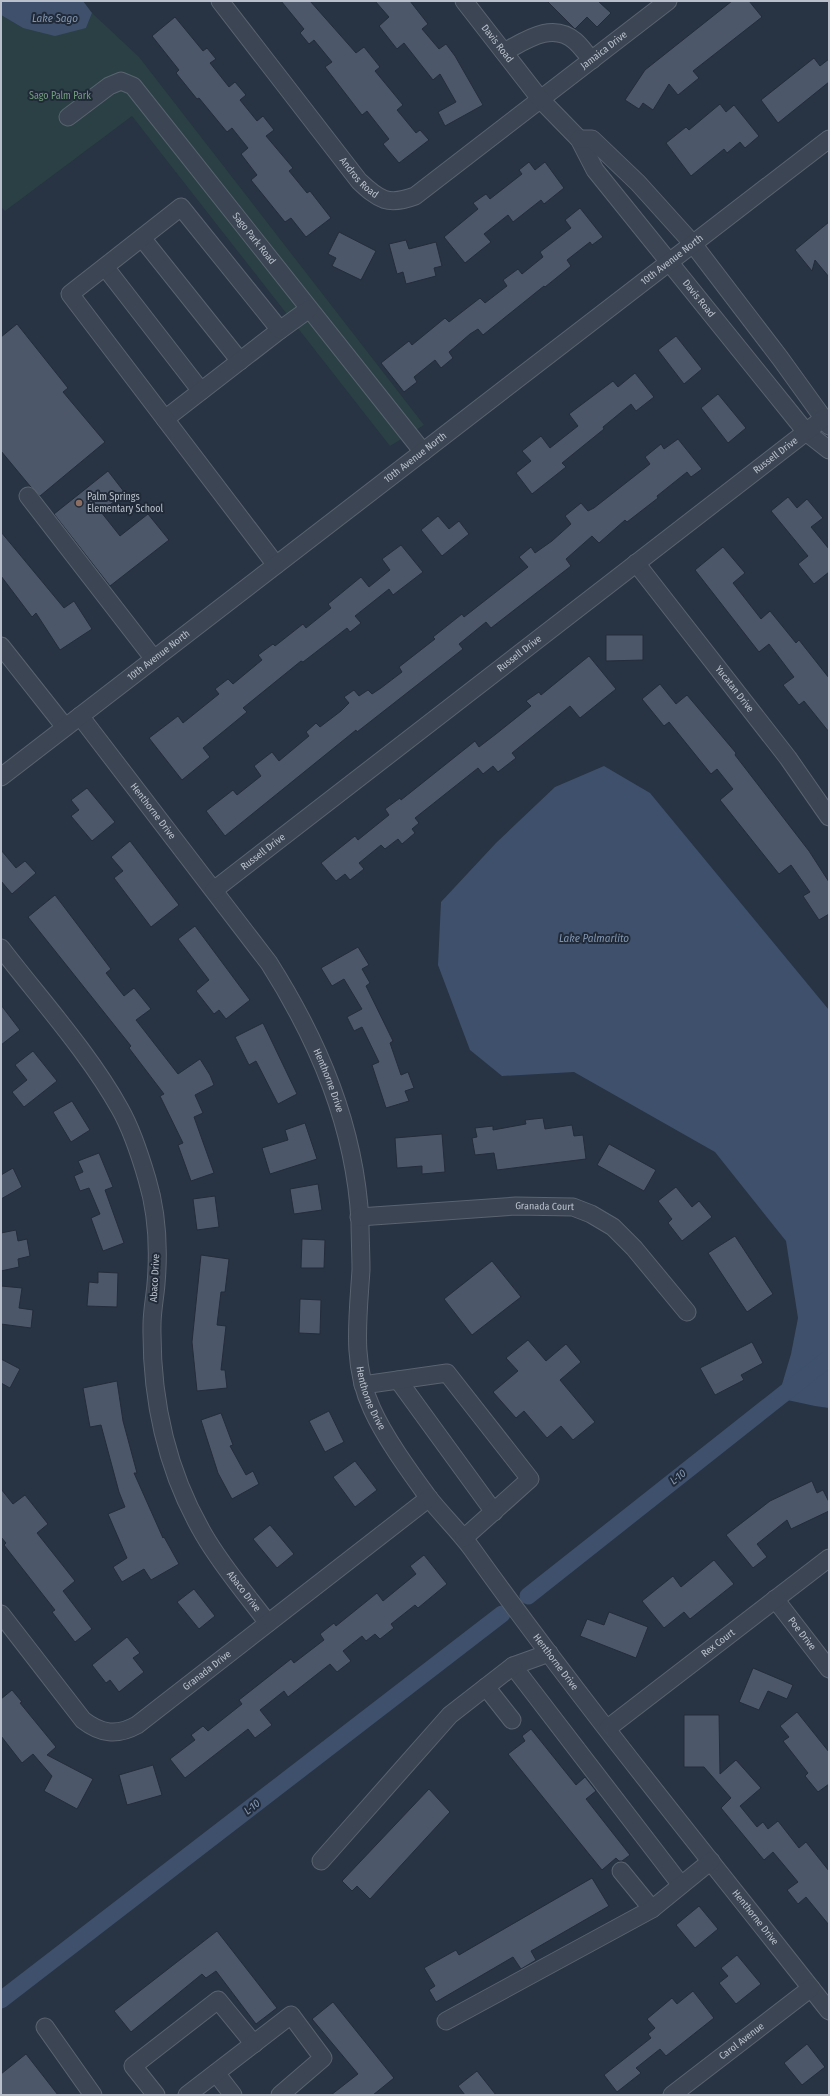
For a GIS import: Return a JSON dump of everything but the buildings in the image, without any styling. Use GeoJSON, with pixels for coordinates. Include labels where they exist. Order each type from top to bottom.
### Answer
{"type":"FeatureCollection","features":[{"type":"Feature","properties":{"kind":"street","name":"Andros Road"},"geometry":{"type":"LineString","coordinates":[[220,1],[359,181],[374,194],[388,202],[401,201],[415,196],[541,100]]}},
{"type":"Feature","properties":{"kind":"street","name":"Davis Road"},"geometry":{"type":"LineString","coordinates":[[464,1],[541,100],[579,139],[595,170],[806,432],[829,450]]}},
{"type":"Feature","properties":{"kind":"street","name":"Jamaica Drive"},"geometry":{"type":"LineString","coordinates":[[541,100],[668,1]]}},
{"type":"Feature","properties":{"kind":"street"},"geometry":{"type":"LineString","coordinates":[[504,52],[539,34],[558,33],[576,41],[592,60]]}},
{"type":"Feature","properties":{"kind":"street","name":"Sago Park Road"},"geometry":{"type":"LineString","coordinates":[[68,117],[109,86],[121,81],[133,86],[423,452]]}},
{"type":"Feature","properties":{"kind":"street"},"geometry":{"type":"LineString","coordinates":[[579,139],[592,139],[638,183],[693,244],[827,422]]}},
{"type":"Feature","properties":{"kind":"street","name":"10th Avenue North"},"geometry":{"type":"LineString","coordinates":[[1,777],[829,139]]}},
{"type":"Feature","properties":{"kind":"street"},"geometry":{"type":"LineString","coordinates":[[276,565],[70,294],[181,207],[280,330]]}},
{"type":"Feature","properties":{"kind":"street"},"geometry":{"type":"LineString","coordinates":[[142,238],[240,361]]}},
{"type":"Feature","properties":{"kind":"street"},"geometry":{"type":"LineString","coordinates":[[105,267],[201,391]]}},
{"type":"Feature","properties":{"kind":"street"},"geometry":{"type":"LineString","coordinates":[[166,419],[309,309]]}},
{"type":"Feature","properties":{"kind":"street","name":"Russell Drive"},"geometry":{"type":"LineString","coordinates":[[214,890],[806,432],[827,422]]}},
{"type":"Feature","properties":{"kind":"street"},"geometry":{"type":"LineString","coordinates":[[28,496],[154,659]]}},
{"type":"Feature","properties":{"kind":"street","name":"Yucatan Drive"},"geometry":{"type":"LineString","coordinates":[[636,563],[788,758],[829,817]]}},
{"type":"Feature","properties":{"kind":"street"},"geometry":{"type":"LineString","coordinates":[[1,646],[65,727]]}},
{"type":"Feature","properties":{"kind":"street","name":"Henthorne Drive"},"geometry":{"type":"LineString","coordinates":[[80,716],[269,963],[295,1005],[317,1049],[333,1089],[346,1131],[355,1180],[360,1217],[361,1267],[356,1335],[358,1360],[363,1385],[372,1409],[384,1432],[429,1498],[464,1538],[549,1653],[829,2011]]}},
{"type":"Feature","properties":{"kind":"street","name":"Abaco Drive"},"geometry":{"type":"LineString","coordinates":[[1,948],[101,1078],[121,1110],[137,1145],[149,1187],[157,1244],[152,1323],[152,1365],[160,1421],[171,1462],[184,1497],[203,1534],[218,1558],[268,1623]]}},
{"type":"Feature","properties":{"kind":"street","name":"Granada Court"},"geometry":{"type":"LineString","coordinates":[[360,1217],[516,1206],[573,1207],[591,1214],[613,1227],[634,1248],[686,1312]]}},
{"type":"Feature","properties":{"kind":"street"},"geometry":{"type":"LineString","coordinates":[[363,1385],[447,1373],[530,1479],[464,1538]]}},
{"type":"Feature","properties":{"kind":"street"},"geometry":{"type":"LineString","coordinates":[[398,1380],[494,1512]]}},
{"type":"Feature","properties":{"kind":"street","name":"Granada Drive"},"geometry":{"type":"LineString","coordinates":[[1,1614],[83,1720],[92,1727],[104,1732],[116,1733],[137,1724],[429,1498]]}},
{"type":"Feature","properties":{"kind":"street","name":"Rex Court"},"geometry":{"type":"LineString","coordinates":[[608,1728],[829,1558]]}},
{"type":"Feature","properties":{"kind":"street","name":"Poe Drive"},"geometry":{"type":"LineString","coordinates":[[775,1599],[829,1668]]}},
{"type":"Feature","properties":{"kind":"street"},"geometry":{"type":"LineString","coordinates":[[322,1861],[450,1715],[513,1666],[549,1653]]}},
{"type":"Feature","properties":{"kind":"street"},"geometry":{"type":"LineString","coordinates":[[513,1666],[681,1885]]}},
{"type":"Feature","properties":{"kind":"street"},"geometry":{"type":"LineString","coordinates":[[486,1687],[512,1720]]}},
{"type":"Feature","properties":{"kind":"street"},"geometry":{"type":"LineString","coordinates":[[446,2021],[652,1909],[711,1861]]}},
{"type":"Feature","properties":{"kind":"street"},"geometry":{"type":"LineString","coordinates":[[621,1871],[652,1909]]}},
{"type":"Feature","properties":{"kind":"street","name":"Carol Avenue"},"geometry":{"type":"LineString","coordinates":[[672,2095],[811,1988]]}},
{"type":"Feature","properties":{"kind":"street"},"geometry":{"type":"LineString","coordinates":[[156,2095],[133,2066],[218,2000],[254,2044]]}},
{"type":"Feature","properties":{"kind":"street"},"geometry":{"type":"LineString","coordinates":[[187,2095],[291,2015],[323,2058],[280,2095]]}},
{"type":"Feature","properties":{"kind":"street"},"geometry":{"type":"LineString","coordinates":[[45,2027],[93,2095]]}},
{"type":"Feature","properties":{"kind":"street"},"geometry":{"type":"LineString","coordinates":[[216,2073],[233,2095]]}},
{"type":"Feature","properties":{"kind":"green space","name":"Sago Palm Park"},"geometry":{"type":"Polygon","coordinates":[[[92,13],[139,57],[424,425],[390,446],[132,116],[5,211],[1,207],[1,15],[23,28],[86,28],[92,13]]]}},
{"type":"Feature","properties":{"kind":"water","name":"Lake Sago"},"geometry":{"type":"Polygon","coordinates":[[[1,1],[83,1],[92,13],[86,28],[55,36],[23,28],[1,15],[1,1]]]}},
{"type":"Feature","properties":{"kind":"water","name":"Lake Palmarlito"},"geometry":{"type":"Polygon","coordinates":[[[604,766],[650,793],[829,1010],[829,1408],[778,1398],[791,1354],[798,1318],[786,1241],[715,1152],[574,1072],[502,1076],[470,1050],[438,965],[441,902],[496,843],[555,787],[604,766]]]}},
{"type":"Feature","properties":{"kind":"waterway","name":"L-10"},"geometry":{"type":"LineString","coordinates":[[528,1596],[829,1358]]}},
{"type":"Feature","properties":{"kind":"waterway","name":"L-10"},"geometry":{"type":"LineString","coordinates":[[1,2000],[502,1614]]}},
{"type":"Feature","properties":{"kind":"place","name":"Palm Springs Elementary School"},"geometry":{"type":"Point","coordinates":[79,503]}}]}
